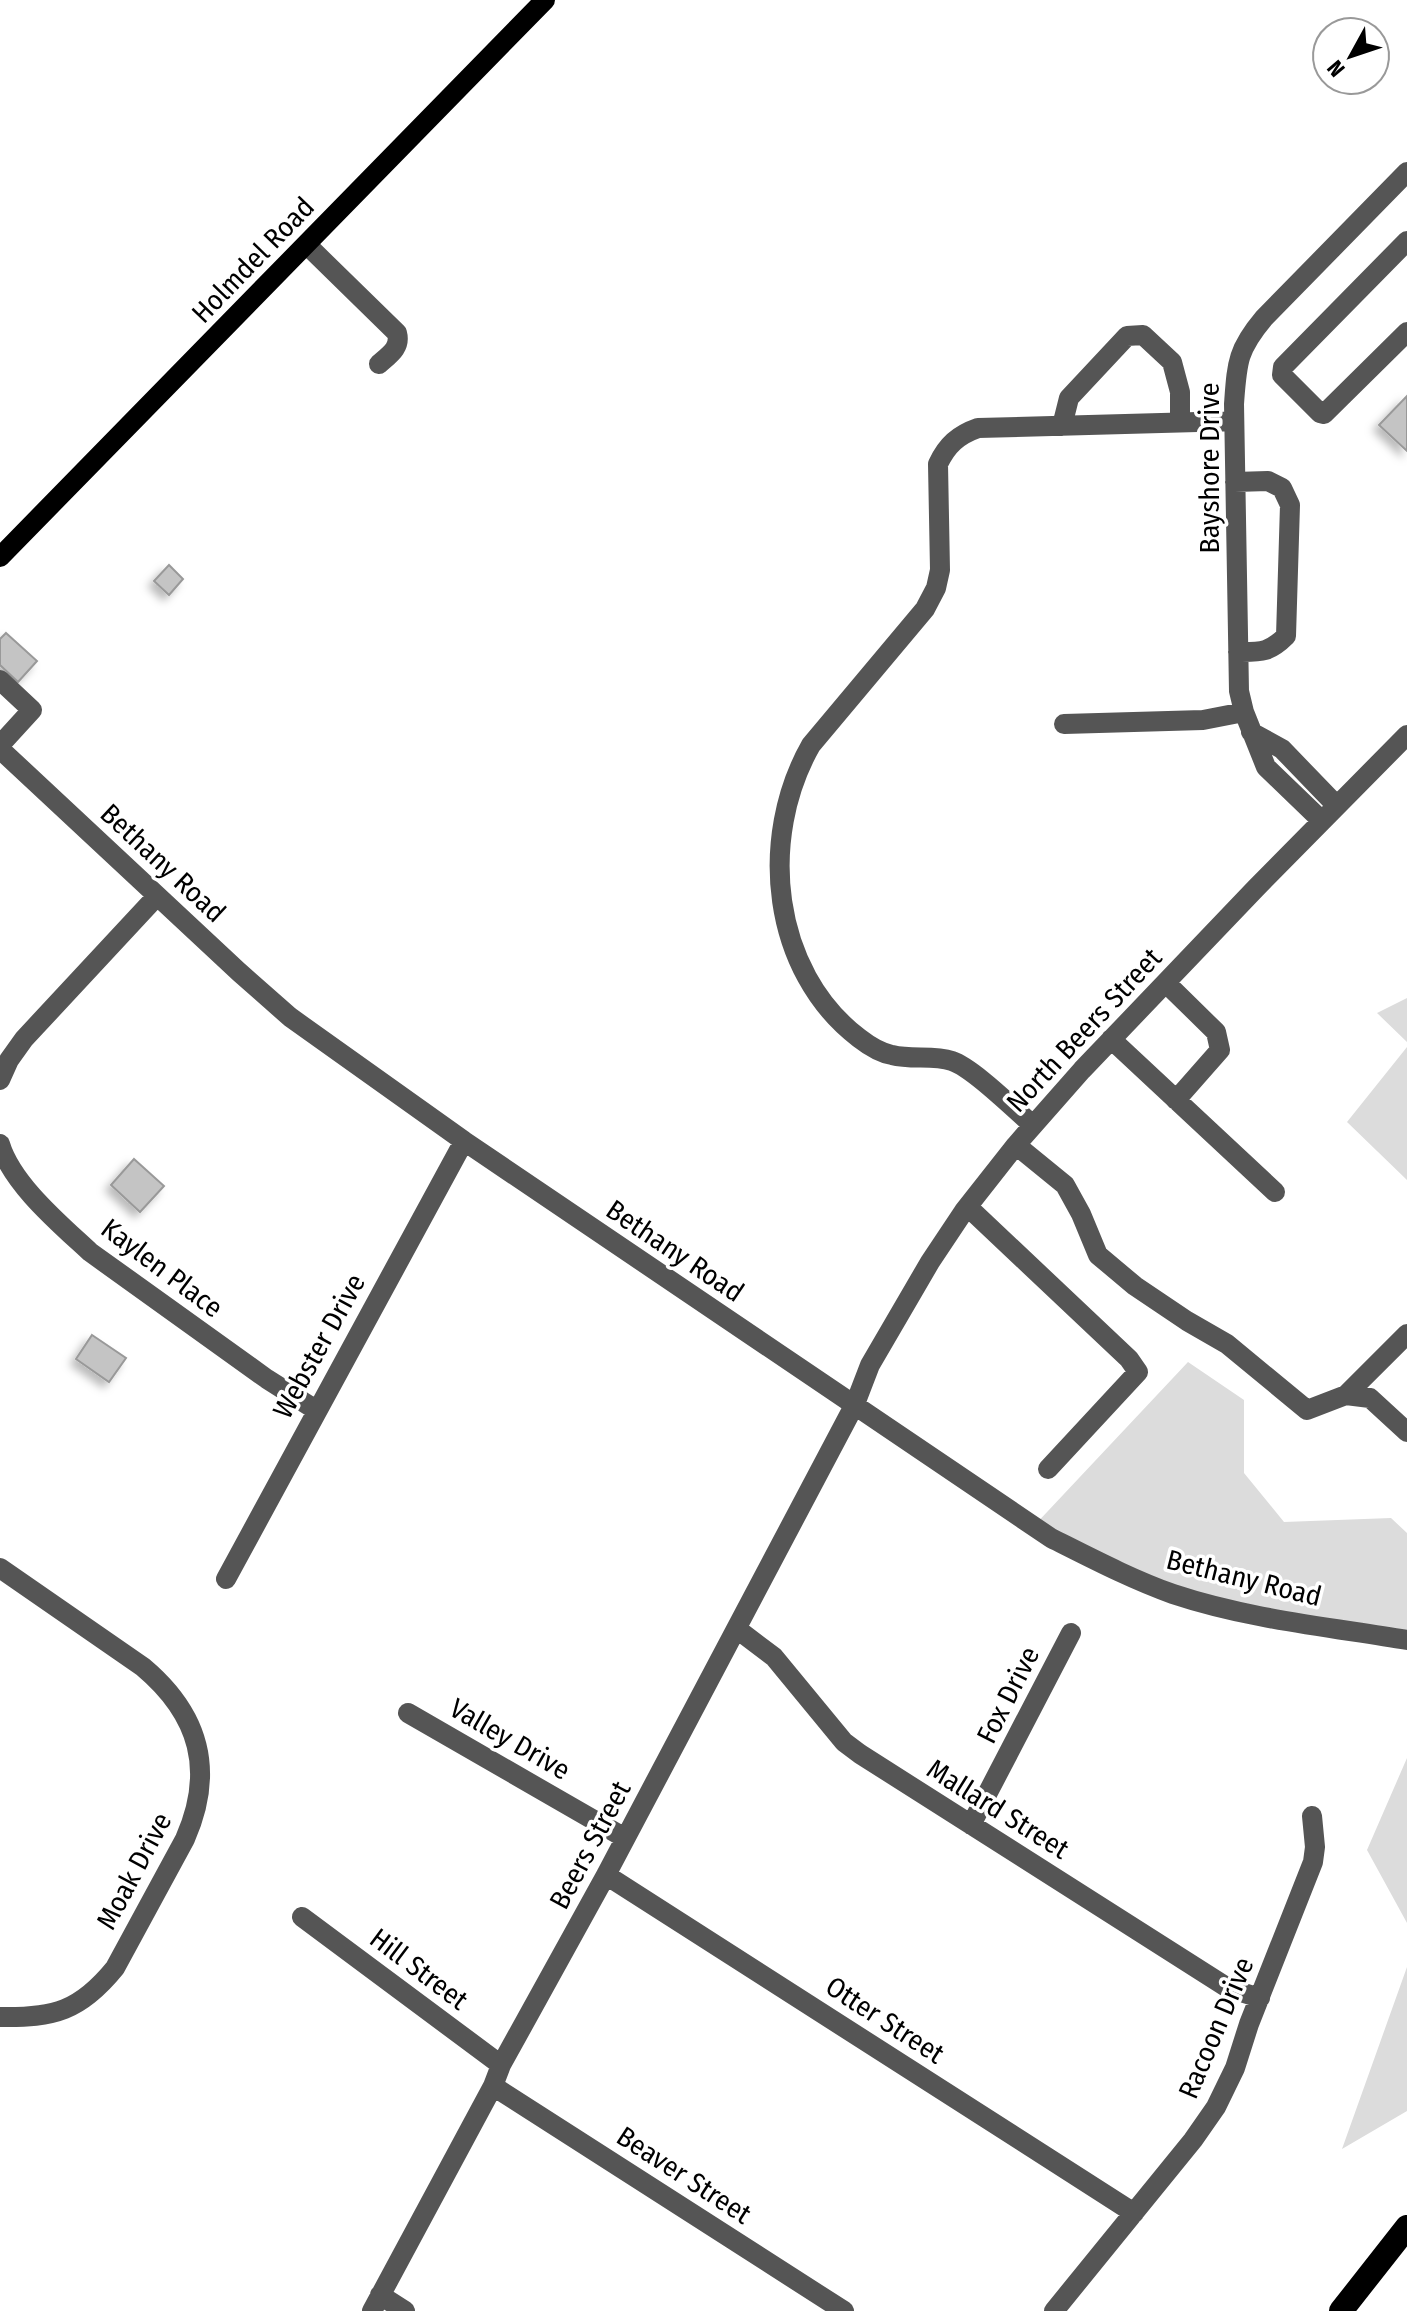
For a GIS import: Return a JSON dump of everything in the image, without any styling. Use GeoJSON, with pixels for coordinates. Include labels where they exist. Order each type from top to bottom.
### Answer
{"type":"FeatureCollection","features":[{"type":"Feature","properties":{"kind":"highway"},"geometry":{"type":"LineString","coordinates":[[1341,2311],[1407,2227]]}},
{"type":"Feature","properties":{"kind":"main road","name":"Holmdel Road"},"geometry":{"type":"LineString","coordinates":[[0,557],[545,0]]}},
{"type":"Feature","properties":{"kind":"street","name":"Bayshore Drive"},"geometry":{"type":"LineString","coordinates":[[1322,821],[1266,767],[1251,732],[1239,691],[1234,421],[1238,362],[1251,333],[1407,172]]}},
{"type":"Feature","properties":{"kind":"street"},"geometry":{"type":"LineString","coordinates":[[307,245],[397,333],[397,347],[379,364]]}},
{"type":"Feature","properties":{"kind":"street"},"geometry":{"type":"LineString","coordinates":[[1405,247],[1283,367],[1282,375],[1324,414],[1407,332]]}},
{"type":"Feature","properties":{"kind":"street"},"geometry":{"type":"LineString","coordinates":[[1062,426],[1069,398],[1127,336],[1143,335],[1172,362],[1180,392],[1180,423]]}},
{"type":"Feature","properties":{"kind":"street"},"geometry":{"type":"LineString","coordinates":[[1033,1125],[964,1067],[941,1059],[892,1056],[859,1038],[827,1006],[791,942],[779,880],[790,790],[811,745],[925,609],[936,588],[940,570],[938,464],[945,449],[965,433],[978,428],[1234,421]]}},
{"type":"Feature","properties":{"kind":"street"},"geometry":{"type":"LineString","coordinates":[[1235,482],[1268,481],[1282,488],[1290,505],[1286,636],[1273,649],[1238,652]]}},
{"type":"Feature","properties":{"kind":"street"},"geometry":{"type":"LineString","coordinates":[[0,680],[32,710],[3,736]]}},
{"type":"Feature","properties":{"kind":"street"},"geometry":{"type":"LineString","coordinates":[[1064,724],[1203,720],[1244,712]]}},
{"type":"Feature","properties":{"kind":"street"},"geometry":{"type":"LineString","coordinates":[[1251,732],[1282,749],[1337,806]]}},
{"type":"Feature","properties":{"kind":"street","name":"North Beers Street"},"geometry":{"type":"LineString","coordinates":[[855,1404],[870,1365],[930,1262],[1016,1145],[1111,1039],[1407,735]]}},
{"type":"Feature","properties":{"kind":"street","name":"Bethany Road"},"geometry":{"type":"LineString","coordinates":[[3,736],[157,896],[290,1017],[464,1141],[1051,1538],[1109,1568],[1173,1594],[1253,1614],[1407,1640]]}},
{"type":"Feature","properties":{"kind":"street"},"geometry":{"type":"LineString","coordinates":[[0,1080],[24,1039],[157,896]]}},
{"type":"Feature","properties":{"kind":"street"},"geometry":{"type":"LineString","coordinates":[[1166,983],[1216,1032],[1220,1050],[1176,1100]]}},
{"type":"Feature","properties":{"kind":"street"},"geometry":{"type":"LineString","coordinates":[[1111,1039],[1275,1192]]}},
{"type":"Feature","properties":{"kind":"street","name":"Webster Drive"},"geometry":{"type":"LineString","coordinates":[[226,1579],[464,1141]]}},
{"type":"Feature","properties":{"kind":"street","name":"Kaylen Place"},"geometry":{"type":"LineString","coordinates":[[0,1144],[13,1172],[90,1252],[267,1379],[316,1410]]}},
{"type":"Feature","properties":{"kind":"street"},"geometry":{"type":"LineString","coordinates":[[1016,1145],[1065,1185],[1098,1255],[1135,1286],[1227,1344],[1307,1410],[1346,1395],[1407,1334]]}},
{"type":"Feature","properties":{"kind":"street"},"geometry":{"type":"LineString","coordinates":[[968,1207],[1129,1359],[1138,1372],[1048,1469]]}},
{"type":"Feature","properties":{"kind":"street"},"geometry":{"type":"LineString","coordinates":[[1346,1395],[1370,1398],[1407,1432]]}},
{"type":"Feature","properties":{"kind":"street","name":"Beers Street"},"geometry":{"type":"LineString","coordinates":[[376,2303],[855,1404]]}},
{"type":"Feature","properties":{"kind":"street","name":"Moak Drive"},"geometry":{"type":"LineString","coordinates":[[0,1568],[162,1683],[191,1726],[200,1775],[199,1798],[193,1821],[115,1968],[100,1986],[81,2001],[57,2012],[30,2018],[0,2017]]}},
{"type":"Feature","properties":{"kind":"street","name":"Mallard Street"},"geometry":{"type":"LineString","coordinates":[[737,1629],[774,1657],[844,1742],[860,1754],[1228,1988],[1260,1998]]}},
{"type":"Feature","properties":{"kind":"street","name":"Fox Drive"},"geometry":{"type":"LineString","coordinates":[[971,1825],[1071,1633]]}},
{"type":"Feature","properties":{"kind":"street","name":"Valley Drive"},"geometry":{"type":"LineString","coordinates":[[408,1713],[625,1838]]}},
{"type":"Feature","properties":{"kind":"street","name":"Racoon Drive"},"geometry":{"type":"LineString","coordinates":[[1054,2311],[1193,2140],[1216,2107],[1235,2068],[1313,1862],[1312,1816]]}},
{"type":"Feature","properties":{"kind":"street","name":"Otter Street"},"geometry":{"type":"LineString","coordinates":[[606,1875],[1134,2213]]}},
{"type":"Feature","properties":{"kind":"street","name":"Hill Street"},"geometry":{"type":"LineString","coordinates":[[302,1917],[501,2065]]}},
{"type":"Feature","properties":{"kind":"street","name":"Beaver Street"},"geometry":{"type":"LineString","coordinates":[[493,2086],[844,2311]]}},
{"type":"Feature","properties":{"kind":"street"},"geometry":{"type":"LineString","coordinates":[[376,2303],[405,2311]]}},
{"type":"Feature","properties":{"kind":"shaded area"},"geometry":{"type":"Polygon","coordinates":[[[1407,998],[1407,1042],[1377,1013],[1407,998]]]}},
{"type":"Feature","properties":{"kind":"shaded area"},"geometry":{"type":"Polygon","coordinates":[[[1407,1047],[1407,1180],[1347,1122],[1407,1047]]]}},
{"type":"Feature","properties":{"kind":"shaded area"},"geometry":{"type":"Polygon","coordinates":[[[1188,1362],[1244,1400],[1244,1473],[1284,1522],[1391,1518],[1407,1533],[1407,1644],[1191,1605],[1032,1528],[1188,1362]]]}},
{"type":"Feature","properties":{"kind":"shaded area"},"geometry":{"type":"Polygon","coordinates":[[[1407,1758],[1407,1923],[1367,1850],[1407,1758]]]}},
{"type":"Feature","properties":{"kind":"shaded area"},"geometry":{"type":"Polygon","coordinates":[[[1407,1967],[1407,2111],[1342,2149],[1407,1967]]]}},
{"type":"Feature","properties":{"kind":"building"},"geometry":{"type":"Polygon","coordinates":[[[1407,396],[1407,451],[1379,425],[1407,396]]]}},
{"type":"Feature","properties":{"kind":"building"},"geometry":{"type":"Polygon","coordinates":[[[169,565],[183,579],[169,595],[154,581],[169,565]]]}},
{"type":"Feature","properties":{"kind":"building"},"geometry":{"type":"Polygon","coordinates":[[[6,633],[37,661],[18,682],[0,665],[0,639],[6,633]]]}},
{"type":"Feature","properties":{"kind":"building"},"geometry":{"type":"Polygon","coordinates":[[[134,1159],[164,1186],[140,1212],[111,1185],[134,1159]]]}},
{"type":"Feature","properties":{"kind":"building"},"geometry":{"type":"Polygon","coordinates":[[[92,1335],[126,1358],[109,1382],[76,1359],[92,1335]]]}}]}
